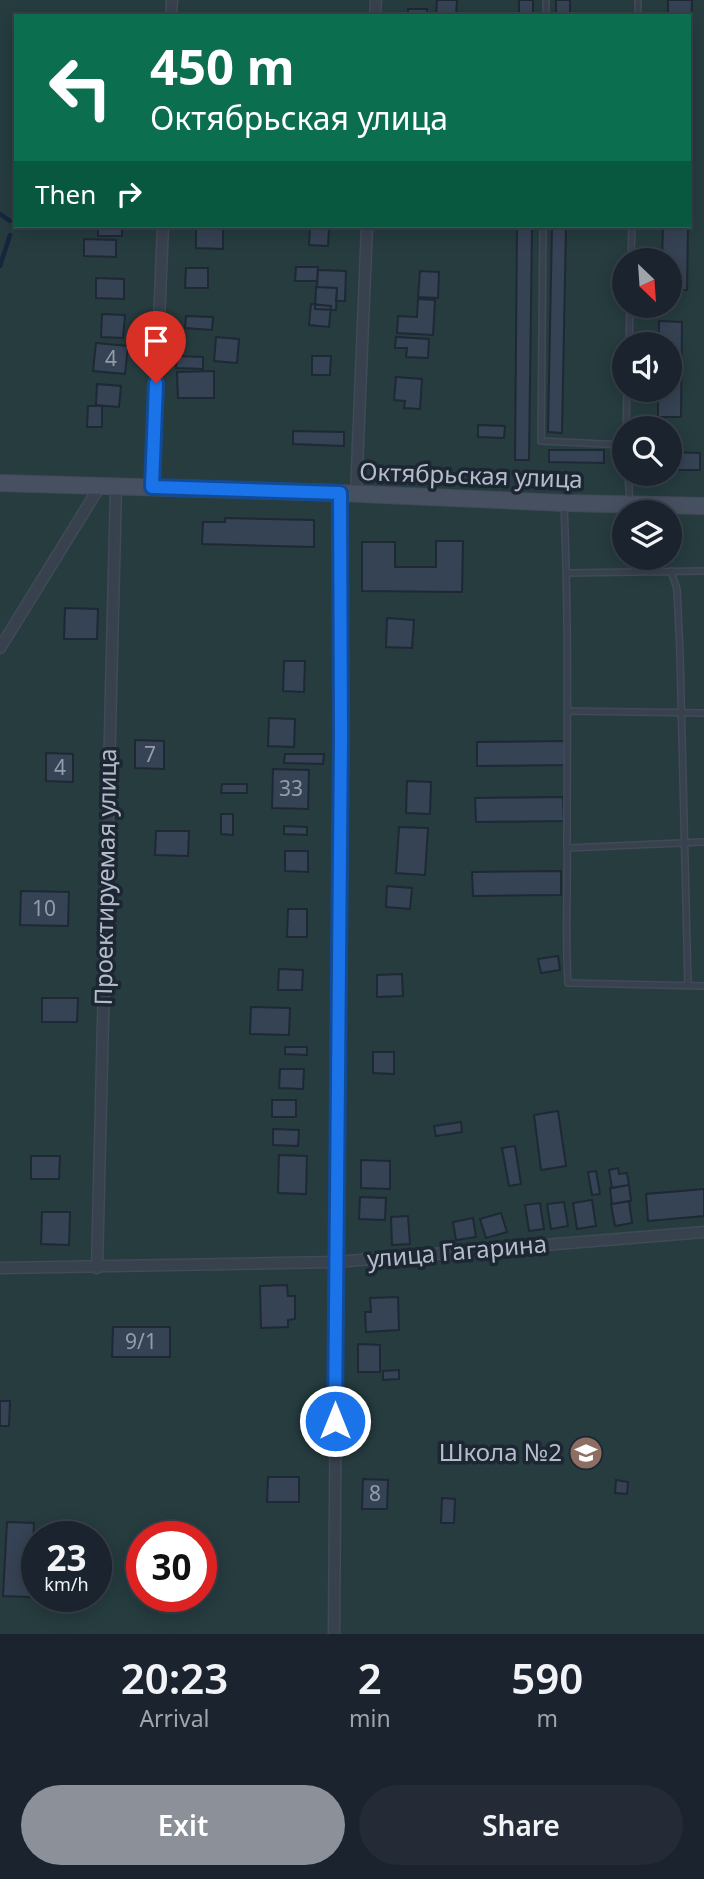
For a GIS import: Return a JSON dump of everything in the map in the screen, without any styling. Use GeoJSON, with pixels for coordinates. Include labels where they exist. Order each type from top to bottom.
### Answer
{"type":"FeatureCollection","features":[{"type":"Feature","properties":{"kind":"main road","name":"Октябрьская улица"},"geometry":{"type":"LineString","coordinates":[[0,483],[348,493],[612,504]]}},
{"type":"Feature","properties":{"kind":"main road","name":"Октябрьская улица"},"geometry":{"type":"LineString","coordinates":[[682,506],[704,506]]}},
{"type":"Feature","properties":{"kind":"street"},"geometry":{"type":"LineString","coordinates":[[152,487],[163,228]]}},
{"type":"Feature","properties":{"kind":"street"},"geometry":{"type":"LineString","coordinates":[[334,1634],[341,737],[348,493],[367,228]]}},
{"type":"Feature","properties":{"kind":"street"},"geometry":{"type":"LineString","coordinates":[[0,648],[108,486]]}},
{"type":"Feature","properties":{"kind":"street","name":"Проектируемая улица"},"geometry":{"type":"LineString","coordinates":[[97,1268],[108,486]]}},
{"type":"Feature","properties":{"kind":"street","name":"улица Гагарина"},"geometry":{"type":"LineString","coordinates":[[0,1268],[336,1262],[704,1232]]}},
{"type":"Feature","properties":{"kind":"lane"},"geometry":{"type":"LineString","coordinates":[[543,228],[541,441],[612,444]]}},
{"type":"Feature","properties":{"kind":"lane"},"geometry":{"type":"LineString","coordinates":[[631,248],[632,228]]}},
{"type":"Feature","properties":{"kind":"lane"},"geometry":{"type":"LineString","coordinates":[[564,503],[567,573],[568,848],[565,935],[568,983],[704,986]]}},
{"type":"Feature","properties":{"kind":"lane"},"geometry":{"type":"LineString","coordinates":[[671,571],[677,589],[688,986]]}},
{"type":"Feature","properties":{"kind":"lane"},"geometry":{"type":"LineString","coordinates":[[567,573],[704,571]]}},
{"type":"Feature","properties":{"kind":"lane"},"geometry":{"type":"LineString","coordinates":[[567,711],[704,713]]}},
{"type":"Feature","properties":{"kind":"lane"},"geometry":{"type":"LineString","coordinates":[[568,848],[704,842]]}},
{"type":"Feature","properties":{"kind":"green space"},"geometry":{"type":"Polygon","coordinates":[[[0,0],[704,0],[704,1634],[0,1634],[0,0]]]}},
{"type":"Feature","properties":{"kind":"building"},"geometry":{"type":"Polygon","coordinates":[[[437,0],[457,0],[456,14],[436,14],[437,0]]]}},
{"type":"Feature","properties":{"kind":"building"},"geometry":{"type":"Polygon","coordinates":[[[519,0],[533,0],[533,14],[519,14],[519,0]]]}},
{"type":"Feature","properties":{"kind":"building"},"geometry":{"type":"Polygon","coordinates":[[[556,0],[570,0],[570,14],[556,14],[556,0]]]}},
{"type":"Feature","properties":{"kind":"building"},"geometry":{"type":"Polygon","coordinates":[[[668,0],[692,0],[691,35],[691,14],[668,14],[668,0]]]}},
{"type":"Feature","properties":{"kind":"building"},"geometry":{"type":"Polygon","coordinates":[[[408,9],[427,9],[427,14],[408,14],[408,9]]]}},
{"type":"Feature","properties":{"kind":"building"},"geometry":{"type":"Polygon","coordinates":[[[98,228],[122,228],[122,236],[98,236],[98,228]]]}},
{"type":"Feature","properties":{"kind":"building"},"geometry":{"type":"Polygon","coordinates":[[[196,228],[223,228],[223,249],[196,248],[196,228]]]}},
{"type":"Feature","properties":{"kind":"building"},"geometry":{"type":"Polygon","coordinates":[[[310,228],[329,228],[328,246],[309,245],[310,228]]]}},
{"type":"Feature","properties":{"kind":"building"},"geometry":{"type":"Polygon","coordinates":[[[517,228],[532,228],[529,460],[515,460],[517,228]]]}},
{"type":"Feature","properties":{"kind":"building"},"geometry":{"type":"Polygon","coordinates":[[[552,228],[566,228],[562,433],[548,432],[552,228]]]}},
{"type":"Feature","properties":{"kind":"building"},"geometry":{"type":"Polygon","coordinates":[[[663,228],[688,228],[687,290],[682,290],[682,248],[662,248],[663,228]]]}},
{"type":"Feature","properties":{"kind":"building"},"geometry":{"type":"Polygon","coordinates":[[[84,239],[116,240],[116,257],[84,256],[84,239]]]}},
{"type":"Feature","properties":{"kind":"building"},"geometry":{"type":"Polygon","coordinates":[[[296,267],[318,267],[317,281],[295,281],[296,267]]]}},
{"type":"Feature","properties":{"kind":"building"},"geometry":{"type":"Polygon","coordinates":[[[186,268],[208,268],[208,288],[185,288],[186,268]]]}},
{"type":"Feature","properties":{"kind":"building"},"geometry":{"type":"Polygon","coordinates":[[[318,270],[346,271],[345,301],[336,301],[337,288],[317,287],[318,270]]]}},
{"type":"Feature","properties":{"kind":"building"},"geometry":{"type":"Polygon","coordinates":[[[420,271],[439,272],[438,298],[418,297],[420,271]]]}},
{"type":"Feature","properties":{"kind":"building"},"geometry":{"type":"Polygon","coordinates":[[[96,278],[124,279],[124,299],[96,298],[96,278]]]}},
{"type":"Feature","properties":{"kind":"building"},"geometry":{"type":"Polygon","coordinates":[[[316,287],[337,288],[336,310],[315,309],[316,287]]]}},
{"type":"Feature","properties":{"kind":"building"},"geometry":{"type":"Polygon","coordinates":[[[418,299],[435,300],[433,335],[397,333],[398,316],[417,317],[418,299]]]}},
{"type":"Feature","properties":{"kind":"building"},"geometry":{"type":"Polygon","coordinates":[[[311,304],[331,306],[329,327],[309,325],[311,304]]]}},
{"type":"Feature","properties":{"kind":"building"},"geometry":{"type":"Polygon","coordinates":[[[102,314],[125,315],[123,338],[101,337],[102,314]]]}},
{"type":"Feature","properties":{"kind":"building"},"geometry":{"type":"Polygon","coordinates":[[[186,316],[213,317],[212,330],[185,328],[186,316]]]}},
{"type":"Feature","properties":{"kind":"building"},"geometry":{"type":"Polygon","coordinates":[[[659,321],[682,322],[682,332],[659,332],[659,321]]]}},
{"type":"Feature","properties":{"kind":"building"},"geometry":{"type":"Polygon","coordinates":[[[216,337],[239,339],[237,363],[214,361],[216,337]]]}},
{"type":"Feature","properties":{"kind":"building"},"geometry":{"type":"Polygon","coordinates":[[[396,337],[429,339],[428,358],[406,357],[407,348],[395,348],[396,337]]]}},
{"type":"Feature","properties":{"kind":"building"},"geometry":{"type":"Polygon","coordinates":[[[96,343],[128,346],[125,374],[93,371],[96,343]]]}},
{"type":"Feature","properties":{"kind":"building"},"geometry":{"type":"Polygon","coordinates":[[[177,356],[203,357],[203,369],[176,368],[177,356]]]}},
{"type":"Feature","properties":{"kind":"building"},"geometry":{"type":"Polygon","coordinates":[[[312,356],[331,356],[330,375],[312,375],[312,356]]]}},
{"type":"Feature","properties":{"kind":"building"},"geometry":{"type":"Polygon","coordinates":[[[214,371],[214,398],[178,398],[177,372],[214,371]]]}},
{"type":"Feature","properties":{"kind":"building"},"geometry":{"type":"Polygon","coordinates":[[[396,377],[422,379],[420,409],[404,408],[405,401],[394,400],[396,377]]]}},
{"type":"Feature","properties":{"kind":"building"},"geometry":{"type":"Polygon","coordinates":[[[97,384],[121,386],[119,407],[96,405],[97,384]]]}},
{"type":"Feature","properties":{"kind":"building"},"geometry":{"type":"Polygon","coordinates":[[[658,402],[681,402],[681,416],[658,416],[658,402]]]}},
{"type":"Feature","properties":{"kind":"building"},"geometry":{"type":"Polygon","coordinates":[[[88,406],[102,406],[102,427],[87,427],[88,406]]]}},
{"type":"Feature","properties":{"kind":"building"},"geometry":{"type":"Polygon","coordinates":[[[478,425],[505,426],[504,438],[478,437],[478,425]]]}},
{"type":"Feature","properties":{"kind":"building"},"geometry":{"type":"Polygon","coordinates":[[[293,431],[344,432],[344,446],[293,444],[293,431]]]}},
{"type":"Feature","properties":{"kind":"building"},"geometry":{"type":"Polygon","coordinates":[[[549,450],[604,450],[604,463],[549,462],[549,450]]]}},
{"type":"Feature","properties":{"kind":"building"},"geometry":{"type":"Polygon","coordinates":[[[682,452],[700,453],[700,470],[682,470],[682,452]]]}},
{"type":"Feature","properties":{"kind":"building"},"geometry":{"type":"Polygon","coordinates":[[[225,518],[314,520],[314,547],[202,544],[203,522],[225,522],[225,518]]]}},
{"type":"Feature","properties":{"kind":"building"},"geometry":{"type":"Polygon","coordinates":[[[436,541],[463,541],[462,592],[362,591],[362,542],[395,542],[395,567],[436,567],[436,541]]]}},
{"type":"Feature","properties":{"kind":"building"},"geometry":{"type":"Polygon","coordinates":[[[65,608],[98,609],[97,639],[64,639],[65,608]]]}},
{"type":"Feature","properties":{"kind":"building"},"geometry":{"type":"Polygon","coordinates":[[[387,618],[414,620],[412,648],[386,647],[387,618]]]}},
{"type":"Feature","properties":{"kind":"building"},"geometry":{"type":"Polygon","coordinates":[[[284,661],[305,661],[304,692],[283,691],[284,661]]]}},
{"type":"Feature","properties":{"kind":"building"},"geometry":{"type":"Polygon","coordinates":[[[269,718],[295,719],[294,747],[268,746],[269,718]]]}},
{"type":"Feature","properties":{"kind":"building"},"geometry":{"type":"Polygon","coordinates":[[[135,740],[164,741],[164,769],[135,768],[135,740]]]}},
{"type":"Feature","properties":{"kind":"building"},"geometry":{"type":"Polygon","coordinates":[[[565,741],[565,765],[477,766],[477,742],[565,741]]]}},
{"type":"Feature","properties":{"kind":"building"},"geometry":{"type":"Polygon","coordinates":[[[46,753],[73,754],[73,782],[46,781],[46,753]]]}},
{"type":"Feature","properties":{"kind":"building"},"geometry":{"type":"Polygon","coordinates":[[[285,754],[324,754],[323,764],[284,763],[285,754]]]}},
{"type":"Feature","properties":{"kind":"building"},"geometry":{"type":"Polygon","coordinates":[[[273,769],[309,770],[308,809],[272,808],[273,769]]]}},
{"type":"Feature","properties":{"kind":"building"},"geometry":{"type":"Polygon","coordinates":[[[407,781],[431,782],[430,814],[406,813],[407,781]]]}},
{"type":"Feature","properties":{"kind":"building"},"geometry":{"type":"Polygon","coordinates":[[[222,784],[247,784],[247,793],[221,793],[222,784]]]}},
{"type":"Feature","properties":{"kind":"building"},"geometry":{"type":"Polygon","coordinates":[[[563,797],[564,821],[476,822],[475,798],[563,797]]]}},
{"type":"Feature","properties":{"kind":"building"},"geometry":{"type":"Polygon","coordinates":[[[221,814],[233,814],[233,835],[221,834],[221,814]]]}},
{"type":"Feature","properties":{"kind":"building"},"geometry":{"type":"Polygon","coordinates":[[[284,826],[307,827],[307,835],[284,834],[284,826]]]}},
{"type":"Feature","properties":{"kind":"building"},"geometry":{"type":"Polygon","coordinates":[[[399,827],[428,828],[425,875],[396,873],[399,827]]]}},
{"type":"Feature","properties":{"kind":"building"},"geometry":{"type":"Polygon","coordinates":[[[156,831],[189,831],[188,856],[155,855],[156,831]]]}},
{"type":"Feature","properties":{"kind":"building"},"geometry":{"type":"Polygon","coordinates":[[[285,851],[308,851],[308,872],[285,871],[285,851]]]}},
{"type":"Feature","properties":{"kind":"building"},"geometry":{"type":"Polygon","coordinates":[[[561,871],[561,895],[473,896],[472,872],[561,871]]]}},
{"type":"Feature","properties":{"kind":"building"},"geometry":{"type":"Polygon","coordinates":[[[387,886],[412,888],[410,909],[386,907],[387,886]]]}},
{"type":"Feature","properties":{"kind":"building"},"geometry":{"type":"Polygon","coordinates":[[[21,891],[69,892],[68,926],[20,925],[21,891]]]}},
{"type":"Feature","properties":{"kind":"building"},"geometry":{"type":"Polygon","coordinates":[[[288,909],[307,909],[307,937],[287,937],[288,909]]]}},
{"type":"Feature","properties":{"kind":"building"},"geometry":{"type":"Polygon","coordinates":[[[558,956],[560,970],[541,973],[538,959],[558,956]]]}},
{"type":"Feature","properties":{"kind":"building"},"geometry":{"type":"Polygon","coordinates":[[[279,969],[303,970],[302,990],[278,990],[279,969]]]}},
{"type":"Feature","properties":{"kind":"building"},"geometry":{"type":"Polygon","coordinates":[[[402,974],[403,996],[377,997],[377,975],[402,974]]]}},
{"type":"Feature","properties":{"kind":"building"},"geometry":{"type":"Polygon","coordinates":[[[42,998],[78,998],[77,1022],[42,1022],[42,998]]]}},
{"type":"Feature","properties":{"kind":"building"},"geometry":{"type":"Polygon","coordinates":[[[251,1007],[290,1008],[289,1035],[250,1034],[251,1007]]]}},
{"type":"Feature","properties":{"kind":"building"},"geometry":{"type":"Polygon","coordinates":[[[285,1047],[307,1047],[307,1055],[285,1054],[285,1047]]]}},
{"type":"Feature","properties":{"kind":"building"},"geometry":{"type":"Polygon","coordinates":[[[373,1052],[394,1052],[394,1074],[373,1073],[373,1052]]]}},
{"type":"Feature","properties":{"kind":"building"},"geometry":{"type":"Polygon","coordinates":[[[280,1069],[304,1069],[303,1089],[279,1088],[280,1069]]]}},
{"type":"Feature","properties":{"kind":"building"},"geometry":{"type":"Polygon","coordinates":[[[272,1100],[296,1100],[296,1117],[272,1117],[272,1100]]]}},
{"type":"Feature","properties":{"kind":"building"},"geometry":{"type":"Polygon","coordinates":[[[558,1111],[566,1166],[541,1170],[534,1115],[558,1111]]]}},
{"type":"Feature","properties":{"kind":"building"},"geometry":{"type":"Polygon","coordinates":[[[461,1122],[462,1132],[436,1136],[434,1126],[461,1122]]]}},
{"type":"Feature","properties":{"kind":"building"},"geometry":{"type":"Polygon","coordinates":[[[273,1129],[299,1130],[298,1146],[273,1145],[273,1129]]]}},
{"type":"Feature","properties":{"kind":"building"},"geometry":{"type":"Polygon","coordinates":[[[515,1146],[521,1184],[509,1186],[502,1148],[515,1146]]]}},
{"type":"Feature","properties":{"kind":"building"},"geometry":{"type":"Polygon","coordinates":[[[279,1155],[307,1156],[306,1194],[278,1193],[279,1155]]]}},
{"type":"Feature","properties":{"kind":"building"},"geometry":{"type":"Polygon","coordinates":[[[31,1156],[60,1156],[59,1179],[31,1179],[31,1156]]]}},
{"type":"Feature","properties":{"kind":"building"},"geometry":{"type":"Polygon","coordinates":[[[361,1160],[390,1161],[390,1189],[361,1188],[361,1160]]]}},
{"type":"Feature","properties":{"kind":"building"},"geometry":{"type":"Polygon","coordinates":[[[618,1168],[619,1174],[627,1173],[629,1185],[612,1188],[609,1170],[618,1168]]]}},
{"type":"Feature","properties":{"kind":"building"},"geometry":{"type":"Polygon","coordinates":[[[596,1171],[600,1194],[592,1195],[588,1172],[596,1171]]]}},
{"type":"Feature","properties":{"kind":"building"},"geometry":{"type":"Polygon","coordinates":[[[629,1185],[631,1201],[612,1204],[610,1188],[629,1185]]]}},
{"type":"Feature","properties":{"kind":"building"},"geometry":{"type":"Polygon","coordinates":[[[704,1189],[704,1216],[648,1221],[646,1194],[704,1189]]]}},
{"type":"Feature","properties":{"kind":"building"},"geometry":{"type":"Polygon","coordinates":[[[360,1197],[386,1198],[385,1220],[359,1219],[360,1197]]]}},
{"type":"Feature","properties":{"kind":"building"},"geometry":{"type":"Polygon","coordinates":[[[592,1200],[596,1226],[577,1229],[573,1203],[592,1200]]]}},
{"type":"Feature","properties":{"kind":"building"},"geometry":{"type":"Polygon","coordinates":[[[629,1201],[632,1223],[615,1226],[611,1204],[629,1201]]]}},
{"type":"Feature","properties":{"kind":"building"},"geometry":{"type":"Polygon","coordinates":[[[564,1202],[568,1226],[551,1229],[547,1204],[564,1202]]]}},
{"type":"Feature","properties":{"kind":"building"},"geometry":{"type":"Polygon","coordinates":[[[540,1203],[544,1229],[529,1231],[525,1205],[540,1203]]]}},
{"type":"Feature","properties":{"kind":"building"},"geometry":{"type":"Polygon","coordinates":[[[42,1212],[70,1212],[69,1245],[41,1244],[42,1212]]]}},
{"type":"Feature","properties":{"kind":"building"},"geometry":{"type":"Polygon","coordinates":[[[501,1213],[507,1232],[486,1238],[480,1219],[501,1213]]]}},
{"type":"Feature","properties":{"kind":"building"},"geometry":{"type":"Polygon","coordinates":[[[408,1216],[410,1244],[392,1245],[391,1217],[408,1216]]]}},
{"type":"Feature","properties":{"kind":"building"},"geometry":{"type":"Polygon","coordinates":[[[473,1218],[476,1237],[456,1240],[453,1222],[473,1218]]]}},
{"type":"Feature","properties":{"kind":"building"},"geometry":{"type":"Polygon","coordinates":[[[287,1285],[288,1296],[295,1296],[295,1319],[288,1320],[288,1327],[261,1328],[260,1286],[287,1285]]]}},
{"type":"Feature","properties":{"kind":"building"},"geometry":{"type":"Polygon","coordinates":[[[398,1297],[399,1330],[366,1332],[365,1312],[371,1312],[370,1298],[398,1297]]]}},
{"type":"Feature","properties":{"kind":"building"},"geometry":{"type":"Polygon","coordinates":[[[113,1327],[170,1327],[170,1357],[112,1357],[113,1327]]]}},
{"type":"Feature","properties":{"kind":"building"},"geometry":{"type":"Polygon","coordinates":[[[358,1344],[380,1345],[380,1372],[358,1372],[358,1344]]]}},
{"type":"Feature","properties":{"kind":"building"},"geometry":{"type":"Polygon","coordinates":[[[399,1370],[399,1379],[383,1380],[383,1371],[399,1370]]]}},
{"type":"Feature","properties":{"kind":"building"},"geometry":{"type":"Polygon","coordinates":[[[0,1401],[10,1401],[9,1426],[0,1426],[0,1401]]]}},
{"type":"Feature","properties":{"kind":"building"},"geometry":{"type":"Polygon","coordinates":[[[268,1477],[299,1477],[299,1502],[267,1502],[268,1477]]]}},
{"type":"Feature","properties":{"kind":"building"},"geometry":{"type":"Polygon","coordinates":[[[363,1479],[388,1480],[387,1509],[362,1509],[363,1479]]]}},
{"type":"Feature","properties":{"kind":"building"},"geometry":{"type":"Polygon","coordinates":[[[616,1480],[628,1482],[627,1494],[615,1493],[616,1480]]]}},
{"type":"Feature","properties":{"kind":"building"},"geometry":{"type":"Polygon","coordinates":[[[442,1498],[455,1499],[454,1523],[441,1523],[442,1498]]]}},
{"type":"Feature","properties":{"kind":"building"},"geometry":{"type":"Polygon","coordinates":[[[7,1522],[21,1523],[21,1597],[3,1596],[7,1522]]]}},
{"type":"Feature","properties":{"kind":"waterway"},"geometry":{"type":"LineString","coordinates":[[0,214],[10,221]]}},
{"type":"Feature","properties":{"kind":"waterway"},"geometry":{"type":"LineString","coordinates":[[0,266],[10,235]]}},
{"type":"Feature","properties":{"kind":"place","name":"Школа №2"},"geometry":{"type":"Point","coordinates":[586,1453]}},
{"type":"Feature","properties":{"kind":"route"},"geometry":{"type":"LineString","coordinates":[[156,383],[152,487],[340,493],[341,737],[335,1421]]}}]}
